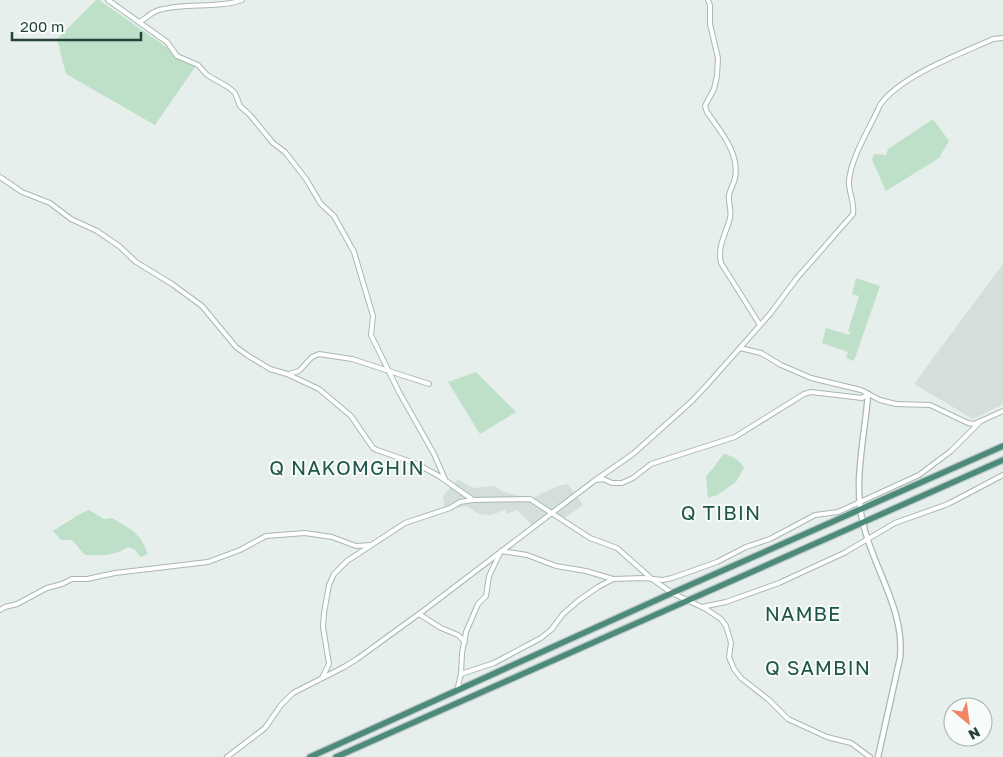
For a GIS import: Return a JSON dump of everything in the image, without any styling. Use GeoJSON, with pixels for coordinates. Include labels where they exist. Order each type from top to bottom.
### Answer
{"type":"FeatureCollection","features":[{"type":"Feature","properties":{"kind":"highway"},"geometry":{"type":"LineString","coordinates":[[310,757],[860,506],[1003,446]]}},
{"type":"Feature","properties":{"kind":"highway"},"geometry":{"type":"LineString","coordinates":[[336,757],[1003,460]]}},
{"type":"Feature","properties":{"kind":"street"},"geometry":{"type":"LineString","coordinates":[[108,0],[167,42],[177,56],[198,65],[207,75],[235,93],[240,106],[250,115],[273,144],[285,152],[306,179],[321,204],[334,216],[354,252],[373,316],[371,335],[387,371],[434,454],[446,482]]}},
{"type":"Feature","properties":{"kind":"street"},"geometry":{"type":"LineString","coordinates":[[139,22],[152,12],[169,7],[227,4],[242,0]]}},
{"type":"Feature","properties":{"kind":"street"},"geometry":{"type":"LineString","coordinates":[[708,0],[710,24],[718,58],[714,89],[705,106],[732,150],[736,163],[735,178],[728,196],[730,216],[721,242],[720,259],[760,325]]}},
{"type":"Feature","properties":{"kind":"street"},"geometry":{"type":"LineString","coordinates":[[227,757],[265,728],[281,705],[293,693],[357,659],[419,614],[552,512],[633,454],[692,402],[760,325],[797,278],[853,214],[854,206],[849,184],[852,166],[885,97],[907,80],[993,39],[1003,38]]}},
{"type":"Feature","properties":{"kind":"street"},"geometry":{"type":"LineString","coordinates":[[0,177],[22,192],[50,203],[71,219],[97,232],[136,262],[172,284],[202,306],[236,346],[248,355],[270,369],[287,374],[319,390],[351,416],[373,448],[417,464],[473,500]]}},
{"type":"Feature","properties":{"kind":"street"},"geometry":{"type":"LineString","coordinates":[[740,348],[761,353],[781,365],[812,378],[861,390],[880,400],[896,404],[930,405],[968,423],[974,424],[1003,411]]}},
{"type":"Feature","properties":{"kind":"street"},"geometry":{"type":"LineString","coordinates":[[287,374],[294,374],[299,371],[314,354],[319,354],[352,359],[429,384]]}},
{"type":"Feature","properties":{"kind":"street"},"geometry":{"type":"LineString","coordinates":[[594,481],[603,479],[612,483],[622,483],[633,478],[651,464],[735,437],[804,394],[811,392],[862,398],[868,394]]}},
{"type":"Feature","properties":{"kind":"street"},"geometry":{"type":"LineString","coordinates":[[868,394],[860,470],[860,506],[863,523],[894,608],[902,644],[878,757]]}},
{"type":"Feature","properties":{"kind":"street"},"geometry":{"type":"LineString","coordinates":[[501,551],[527,555],[556,566],[586,571],[613,579],[663,580],[672,578],[770,539],[815,515],[838,512],[860,506],[919,475],[951,451],[980,421]]}},
{"type":"Feature","properties":{"kind":"street"},"geometry":{"type":"LineString","coordinates":[[701,607],[726,602],[779,583],[844,553],[895,523],[948,504],[1003,475]]}},
{"type":"Feature","properties":{"kind":"street"},"geometry":{"type":"LineString","coordinates":[[322,678],[329,664],[323,627],[329,585],[334,574],[347,561],[405,523],[450,508],[460,502],[530,499],[590,538],[617,548],[652,579],[672,593],[721,619],[726,626],[730,643],[729,657],[734,669],[745,682],[795,724],[808,728],[827,738],[851,743],[870,757]]}},
{"type":"Feature","properties":{"kind":"street"},"geometry":{"type":"LineString","coordinates":[[0,610],[17,604],[47,588],[72,579],[86,579],[128,571],[208,562],[240,550],[266,536],[305,533],[332,537],[356,546],[371,545]]}},
{"type":"Feature","properties":{"kind":"street"},"geometry":{"type":"LineString","coordinates":[[457,691],[466,632],[478,604],[486,596],[489,576],[501,551]]}},
{"type":"Feature","properties":{"kind":"street"},"geometry":{"type":"LineString","coordinates":[[461,674],[494,663],[541,638],[578,601],[613,579]]}},
{"type":"Feature","properties":{"kind":"street"},"geometry":{"type":"LineString","coordinates":[[419,614],[441,628],[458,635],[465,642]]}},
{"type":"Feature","properties":{"kind":"shaded area"},"geometry":{"type":"Polygon","coordinates":[[[1003,264],[1003,404],[973,419],[914,384],[1003,264]]]}},
{"type":"Feature","properties":{"kind":"shaded area"},"geometry":{"type":"Polygon","coordinates":[[[458,479],[473,488],[494,486],[504,492],[530,499],[558,486],[568,484],[583,505],[563,519],[552,512],[534,527],[517,510],[507,514],[505,510],[491,515],[479,514],[467,506],[445,510],[443,496],[458,479]]]}},
{"type":"Feature","properties":{"kind":"green space"},"geometry":{"type":"Polygon","coordinates":[[[96,0],[99,0],[195,67],[155,125],[66,74],[57,39],[96,0]]]}},
{"type":"Feature","properties":{"kind":"green space"},"geometry":{"type":"Polygon","coordinates":[[[933,119],[949,141],[939,158],[886,191],[872,160],[874,154],[886,155],[888,149],[933,119]]]}},
{"type":"Feature","properties":{"kind":"green space"},"geometry":{"type":"Polygon","coordinates":[[[856,278],[880,286],[854,361],[846,358],[848,352],[822,343],[826,328],[849,335],[850,332],[848,331],[859,296],[852,294],[856,278]]]}},
{"type":"Feature","properties":{"kind":"green space"},"geometry":{"type":"Polygon","coordinates":[[[476,372],[516,412],[480,434],[448,382],[476,372]]]}},
{"type":"Feature","properties":{"kind":"green space"},"geometry":{"type":"Polygon","coordinates":[[[724,454],[736,459],[744,468],[736,482],[717,495],[708,498],[706,476],[724,454]]]}},
{"type":"Feature","properties":{"kind":"green space"},"geometry":{"type":"Polygon","coordinates":[[[89,510],[104,519],[112,518],[132,530],[141,539],[148,554],[141,557],[135,550],[128,547],[107,555],[85,555],[72,540],[61,540],[53,531],[89,510]]]}},
{"type":"Feature","properties":{"kind":"district","name":"Q NAKOMGHIN"},"geometry":{"type":"Point","coordinates":[347,468]}},
{"type":"Feature","properties":{"kind":"district","name":"Q TIBIN"},"geometry":{"type":"Point","coordinates":[721,513]}},
{"type":"Feature","properties":{"kind":"district","name":"NAMBE"},"geometry":{"type":"Point","coordinates":[803,614]}},
{"type":"Feature","properties":{"kind":"district","name":"Q SAMBIN"},"geometry":{"type":"Point","coordinates":[818,668]}}]}
